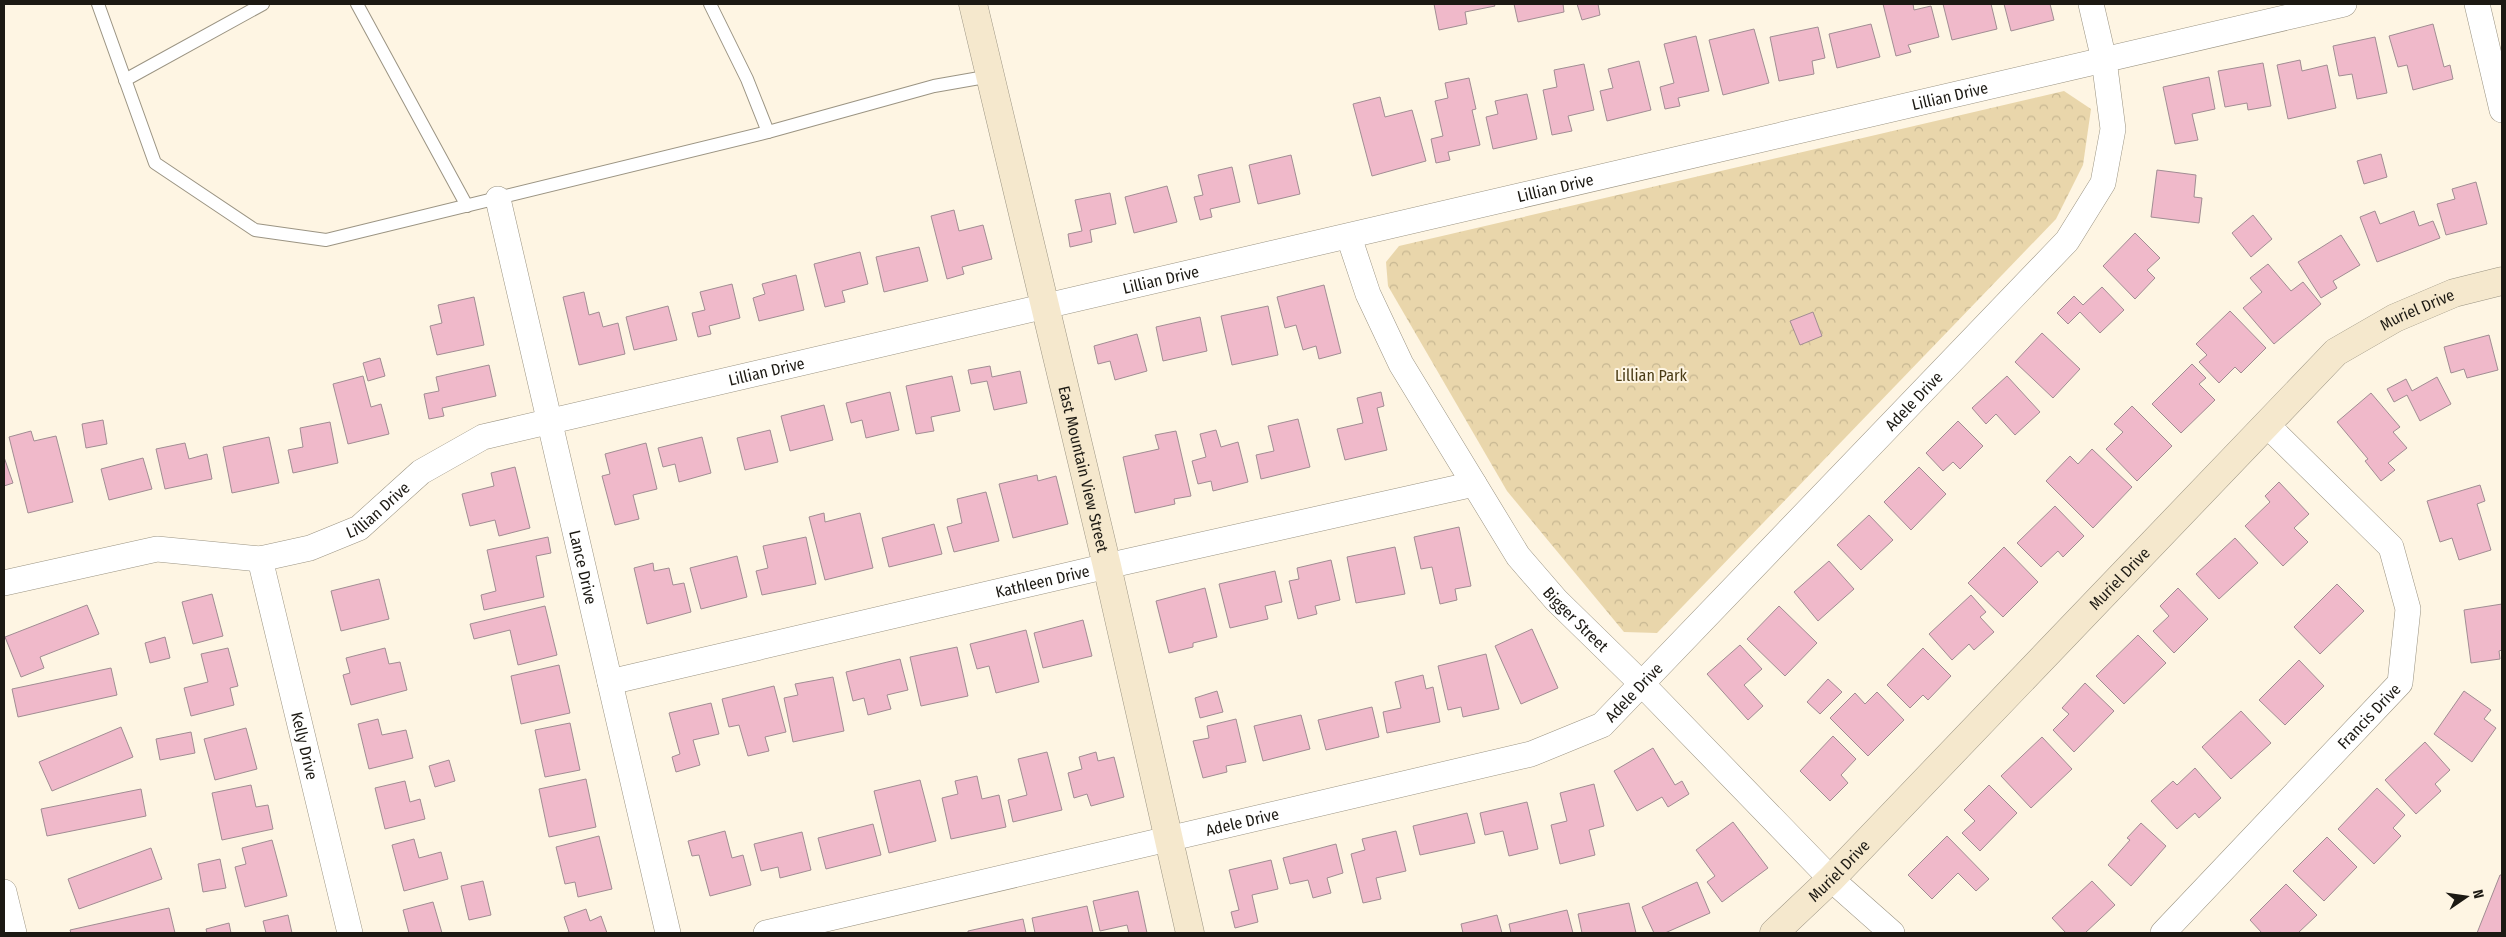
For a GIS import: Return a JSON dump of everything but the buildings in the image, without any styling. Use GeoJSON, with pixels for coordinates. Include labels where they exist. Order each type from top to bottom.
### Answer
{"type":"FeatureCollection","features":[{"type":"Feature","properties":{"kind":"street","name":"East Mountain View Street"},"geometry":{"type":"LineString","coordinates":[[973,4],[1107,566],[1190,933]]}},
{"type":"Feature","properties":{"kind":"street","name":"Adele Drive"},"geometry":{"type":"LineString","coordinates":[[766,933],[1531,754],[1602,725],[2067,241],[2103,183],[2113,129],[2104,60],[2091,4]]}},
{"type":"Feature","properties":{"kind":"street","name":"Lillian Drive"},"geometry":{"type":"LineString","coordinates":[[4,583],[157,549],[260,560],[310,548],[359,528],[421,472],[483,437],[2344,4]]}},
{"type":"Feature","properties":{"kind":"street"},"geometry":{"type":"LineString","coordinates":[[2477,4],[2502,110]]}},
{"type":"Feature","properties":{"kind":"street","name":"Lance Drive"},"geometry":{"type":"LineString","coordinates":[[498,199],[668,933]]}},
{"type":"Feature","properties":{"kind":"street","name":"Bigger Street"},"geometry":{"type":"LineString","coordinates":[[1348,237],[1368,294],[1401,364],[1518,556],[1556,600],[1642,684],[1831,879],[1892,933]]}},
{"type":"Feature","properties":{"kind":"street","name":"Muriel Drive"},"geometry":{"type":"LineString","coordinates":[[1774,933],[1831,879],[2336,352],[2395,318],[2454,293],[2502,281]]}},
{"type":"Feature","properties":{"kind":"street","name":"Francis Drive"},"geometry":{"type":"LineString","coordinates":[[2163,933],[2400,683],[2408,609],[2391,547],[2266,424]]}},
{"type":"Feature","properties":{"kind":"street","name":"Kathleen Drive"},"geometry":{"type":"LineString","coordinates":[[610,682],[1107,566],[1474,484]]}},
{"type":"Feature","properties":{"kind":"street","name":"Kelly Drive"},"geometry":{"type":"LineString","coordinates":[[260,560],[350,933]]}},
{"type":"Feature","properties":{"kind":"street"},"geometry":{"type":"LineString","coordinates":[[4,892],[14,933]]}},
{"type":"Feature","properties":{"kind":"lane"},"geometry":{"type":"LineString","coordinates":[[98,4],[155,163],[255,230],[326,240],[768,132],[864,107],[934,86],[991,76]]}},
{"type":"Feature","properties":{"kind":"lane"},"geometry":{"type":"LineString","coordinates":[[126,80],[263,4]]}},
{"type":"Feature","properties":{"kind":"lane"},"geometry":{"type":"LineString","coordinates":[[357,4],[467,206]]}},
{"type":"Feature","properties":{"kind":"lane"},"geometry":{"type":"LineString","coordinates":[[710,4],[746,79],[768,132]]}},
{"type":"Feature","properties":{"kind":"green space","name":"Lillian Park"},"geometry":{"type":"Polygon","coordinates":[[[2064,91],[2091,109],[2083,165],[2056,219],[1657,633],[1624,632],[1507,491],[1388,286],[1386,262],[1399,246],[2064,91]]]}}]}
